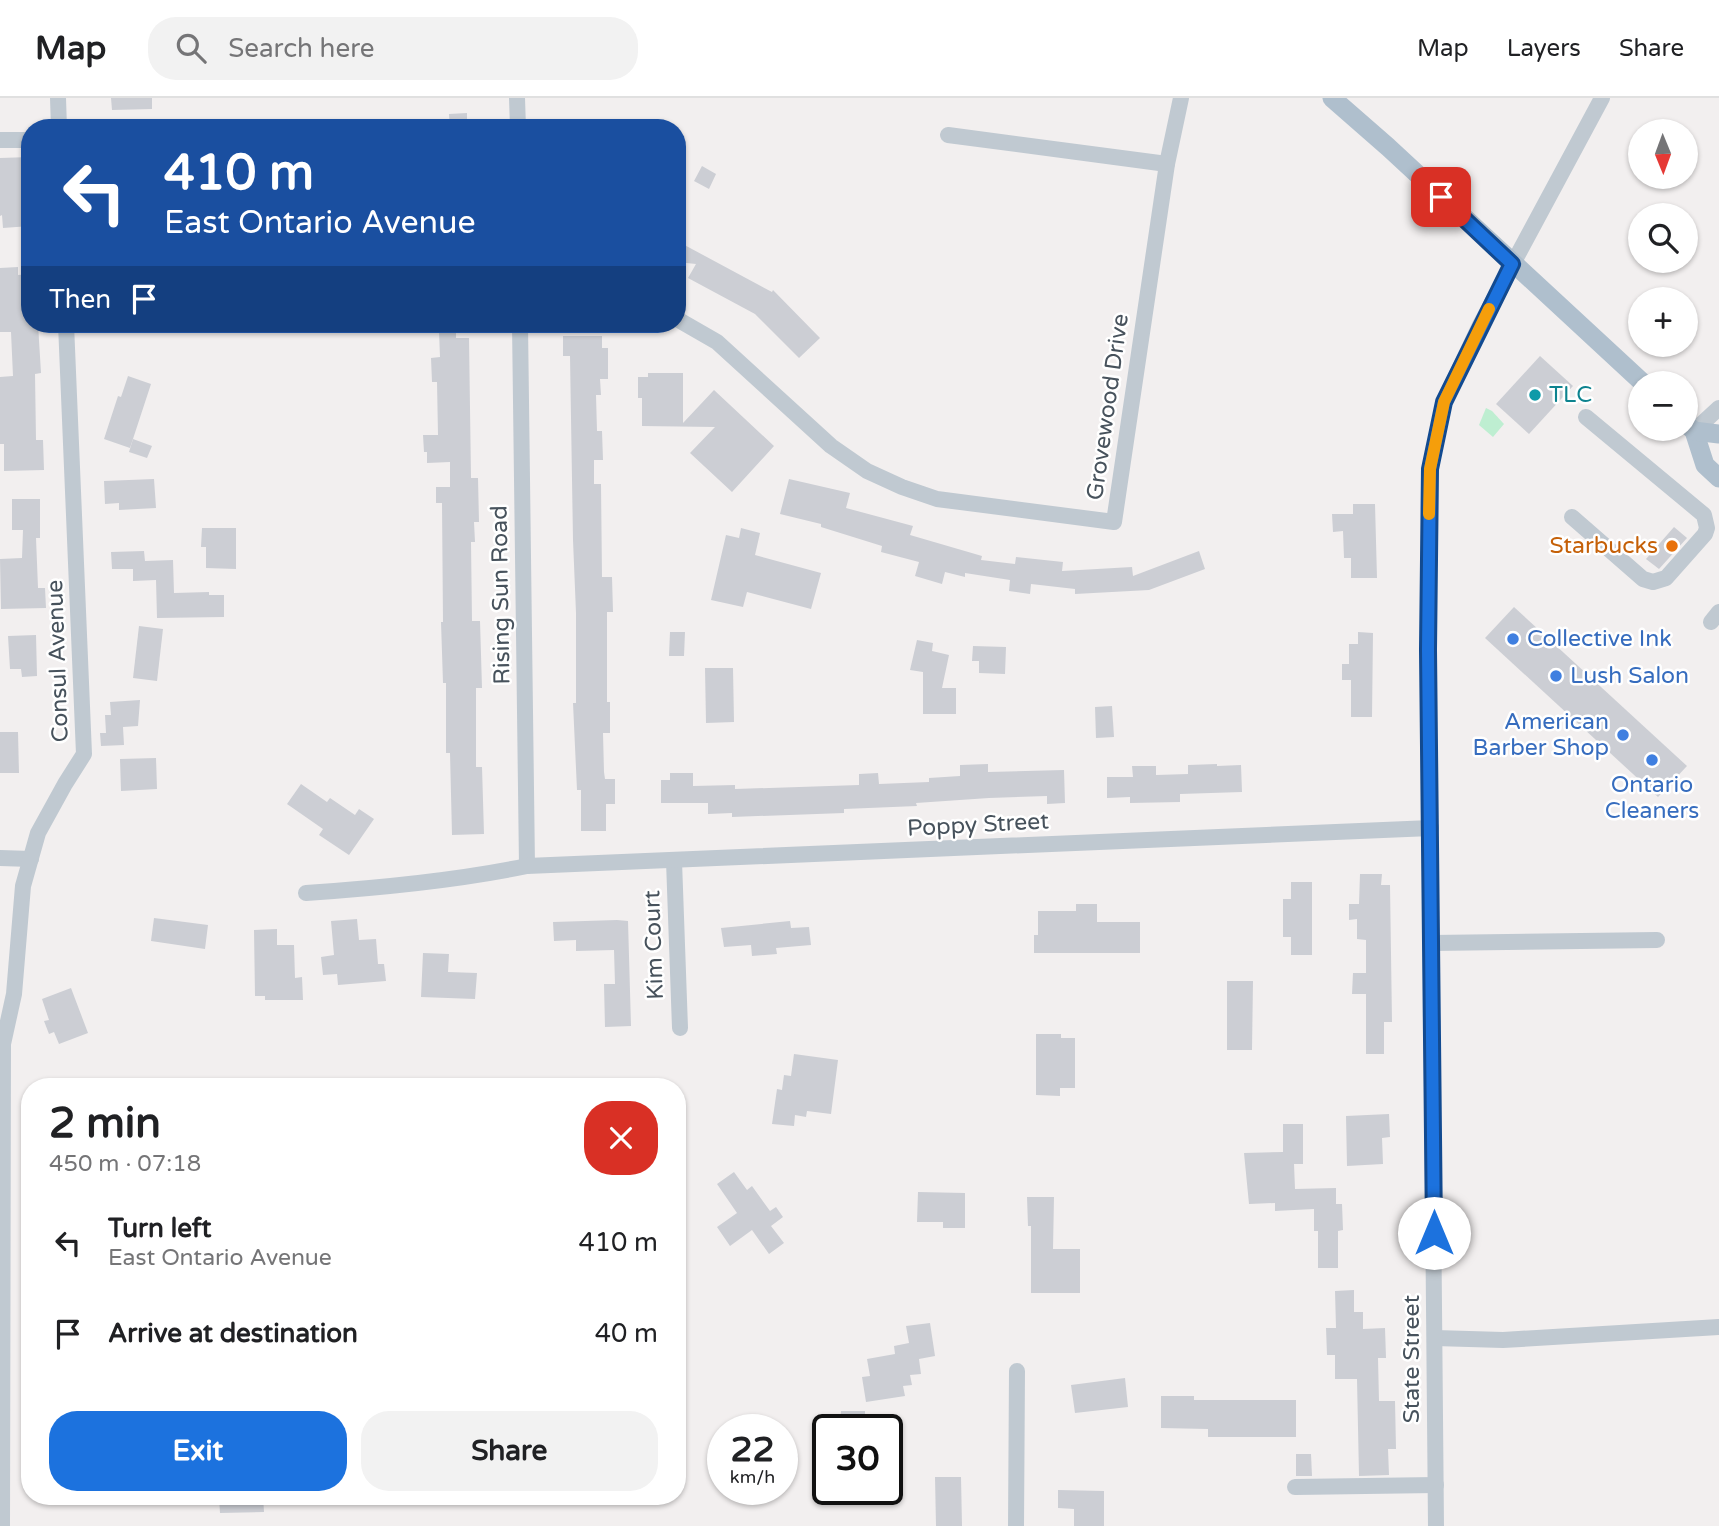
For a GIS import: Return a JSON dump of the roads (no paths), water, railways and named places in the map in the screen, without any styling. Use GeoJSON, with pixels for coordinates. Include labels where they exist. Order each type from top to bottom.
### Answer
{"type":"FeatureCollection","features":[{"type":"Feature","properties":{"kind":"main road"},"geometry":{"type":"LineString","coordinates":[[1332,98],[1630,371]]}},
{"type":"Feature","properties":{"kind":"main road"},"geometry":{"type":"LineString","coordinates":[[1698,429],[1719,434]]}},
{"type":"Feature","properties":{"kind":"main road"},"geometry":{"type":"LineString","coordinates":[[1696,441],[1705,464],[1719,478]]}},
{"type":"Feature","properties":{"kind":"street"},"geometry":{"type":"LineString","coordinates":[[58,98],[59,119]]}},
{"type":"Feature","properties":{"kind":"street"},"geometry":{"type":"LineString","coordinates":[[517,98],[518,119]]}},
{"type":"Feature","properties":{"kind":"street","name":"Grovewood Drive"},"geometry":{"type":"LineString","coordinates":[[686,324],[717,342],[831,446],[867,471],[890,482],[937,499],[1114,522],[1167,164],[1181,98]]}},
{"type":"Feature","properties":{"kind":"street","name":"State Street"},"geometry":{"type":"LineString","coordinates":[[1436,1526],[1428,650],[1430,469],[1444,402],[1512,264],[1602,98]]}},
{"type":"Feature","properties":{"kind":"street"},"geometry":{"type":"LineString","coordinates":[[948,135],[1167,164]]}},
{"type":"Feature","properties":{"kind":"street"},"geometry":{"type":"LineString","coordinates":[[0,140],[21,140]]}},
{"type":"Feature","properties":{"kind":"street","name":"Consul Avenue"},"geometry":{"type":"LineString","coordinates":[[2,1526],[1,1234],[4,1044],[14,994],[23,886],[38,833],[84,754],[66,333]]}},
{"type":"Feature","properties":{"kind":"street","name":"Rising Sun Road"},"geometry":{"type":"LineString","coordinates":[[520,333],[527,866]]}},
{"type":"Feature","properties":{"kind":"street"},"geometry":{"type":"LineString","coordinates":[[1698,422],[1719,408]]}},
{"type":"Feature","properties":{"kind":"street"},"geometry":{"type":"LineString","coordinates":[[1572,517],[1643,579],[1661,581],[1705,534],[1707,528],[1704,515],[1586,417]]}},
{"type":"Feature","properties":{"kind":"street","name":"Poppy Street"},"geometry":{"type":"LineString","coordinates":[[306,893],[367,888],[527,866],[1431,828]]}},
{"type":"Feature","properties":{"kind":"street"},"geometry":{"type":"LineString","coordinates":[[0,858],[31,859]]}},
{"type":"Feature","properties":{"kind":"street","name":"Kim Court"},"geometry":{"type":"LineString","coordinates":[[674,861],[680,1028]]}},
{"type":"Feature","properties":{"kind":"street"},"geometry":{"type":"LineString","coordinates":[[1432,943],[1657,940]]}},
{"type":"Feature","properties":{"kind":"street"},"geometry":{"type":"LineString","coordinates":[[1435,1338],[1503,1340],[1719,1327]]}},
{"type":"Feature","properties":{"kind":"street"},"geometry":{"type":"LineString","coordinates":[[1016,1526],[1017,1371]]}},
{"type":"Feature","properties":{"kind":"street"},"geometry":{"type":"LineString","coordinates":[[1295,1487],[1436,1485]]}},
{"type":"Feature","properties":{"kind":"place","name":"TLC"},"geometry":{"type":"Point","coordinates":[1535,395]}},
{"type":"Feature","properties":{"kind":"place","name":"Starbucks"},"geometry":{"type":"Point","coordinates":[1672,546]}},
{"type":"Feature","properties":{"kind":"place","name":"Collective Ink"},"geometry":{"type":"Point","coordinates":[1513,639]}},
{"type":"Feature","properties":{"kind":"place","name":"Lush Salon"},"geometry":{"type":"Point","coordinates":[1556,676]}},
{"type":"Feature","properties":{"kind":"place","name":"American Barber Shop"},"geometry":{"type":"Point","coordinates":[1623,735]}},
{"type":"Feature","properties":{"kind":"place","name":"Ontario Cleaners"},"geometry":{"type":"Point","coordinates":[1652,760]}}]}
